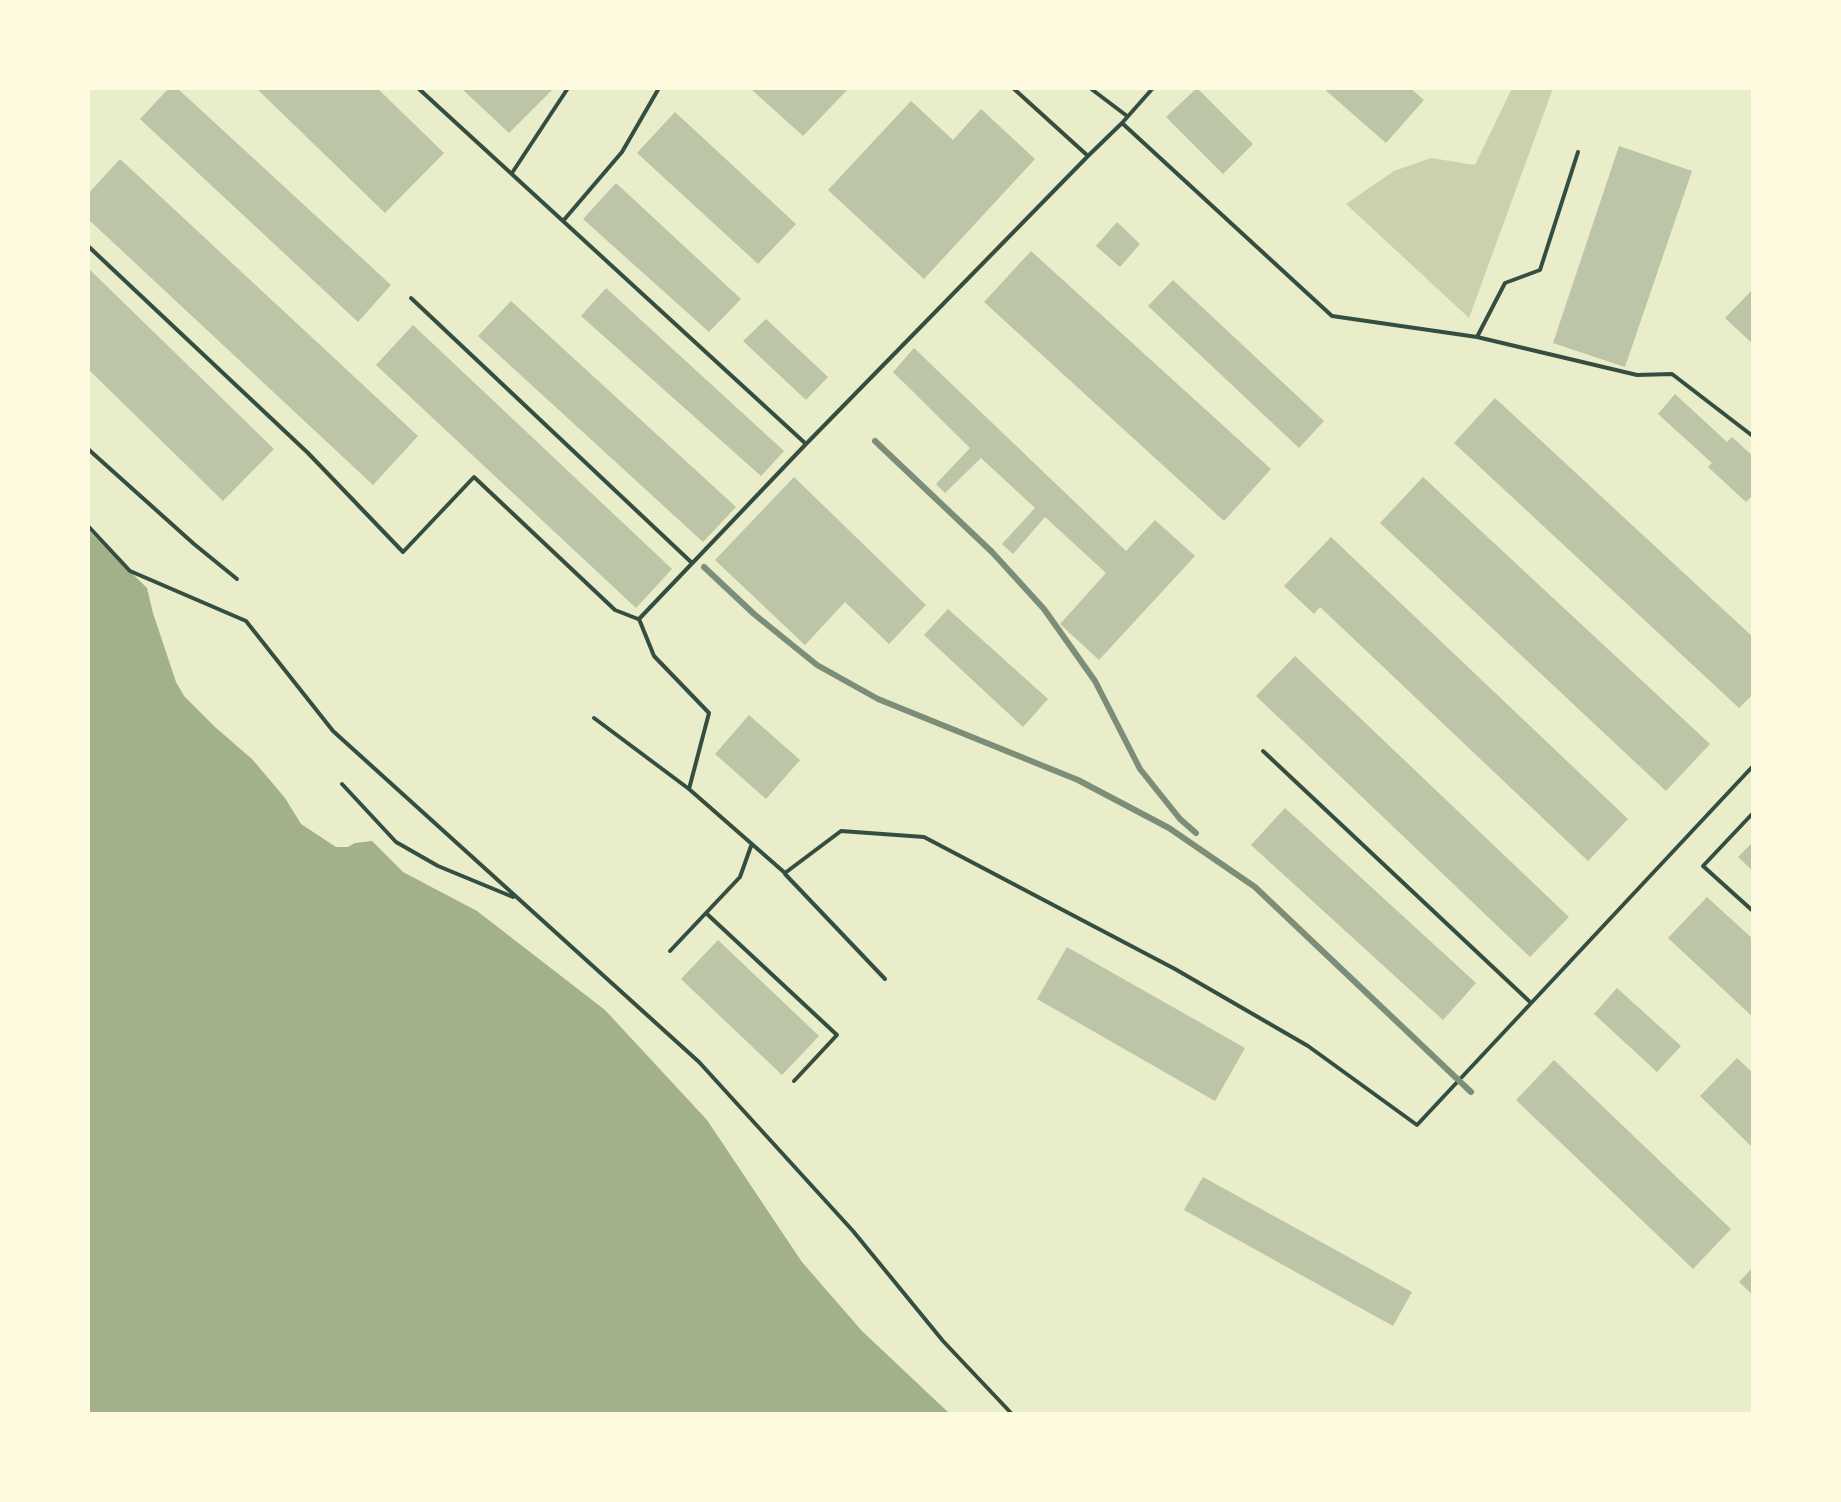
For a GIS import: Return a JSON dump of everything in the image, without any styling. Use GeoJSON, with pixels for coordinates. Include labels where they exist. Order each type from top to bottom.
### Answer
{"type":"FeatureCollection","features":[{"type":"Feature","properties":{"kind":"lane"},"geometry":{"type":"LineString","coordinates":[[418,88],[806,444]]}},
{"type":"Feature","properties":{"kind":"lane"},"geometry":{"type":"LineString","coordinates":[[512,174],[568,88]]}},
{"type":"Feature","properties":{"kind":"lane"},"geometry":{"type":"LineString","coordinates":[[564,221],[622,152],[659,88]]}},
{"type":"Feature","properties":{"kind":"lane"},"geometry":{"type":"LineString","coordinates":[[1013,88],[1088,156]]}},
{"type":"Feature","properties":{"kind":"lane"},"geometry":{"type":"LineString","coordinates":[[1090,88],[1127,116]]}},
{"type":"Feature","properties":{"kind":"lane"},"geometry":{"type":"LineString","coordinates":[[639,619],[1153,88]]}},
{"type":"Feature","properties":{"kind":"lane"},"geometry":{"type":"LineString","coordinates":[[1122,122],[1332,316],[1477,337],[1637,376],[1672,374],[1754,437]]}},
{"type":"Feature","properties":{"kind":"lane"},"geometry":{"type":"LineString","coordinates":[[1477,337],[1505,283],[1540,270],[1578,152]]}},
{"type":"Feature","properties":{"kind":"lane"},"geometry":{"type":"LineString","coordinates":[[88,246],[308,453],[404,552],[474,478],[615,610],[639,619],[654,656],[708,713],[689,789]]}},
{"type":"Feature","properties":{"kind":"lane"},"geometry":{"type":"LineString","coordinates":[[411,298],[692,563]]}},
{"type":"Feature","properties":{"kind":"lane"},"geometry":{"type":"LineString","coordinates":[[88,526],[130,571],[246,622],[333,732],[699,1062],[852,1231],[942,1342],[1012,1414]]}},
{"type":"Feature","properties":{"kind":"lane"},"geometry":{"type":"LineString","coordinates":[[594,718],[689,789],[752,844],[885,978]]}},
{"type":"Feature","properties":{"kind":"lane"},"geometry":{"type":"LineString","coordinates":[[1262,750],[1530,1002]]}},
{"type":"Feature","properties":{"kind":"lane"},"geometry":{"type":"LineString","coordinates":[[785,874],[841,830],[924,837],[1174,969],[1308,1046],[1417,1125],[1754,765]]}},
{"type":"Feature","properties":{"kind":"lane"},"geometry":{"type":"LineString","coordinates":[[342,784],[396,842],[438,866],[518,899]]}},
{"type":"Feature","properties":{"kind":"lane"},"geometry":{"type":"LineString","coordinates":[[1754,812],[1703,866],[1754,912]]}},
{"type":"Feature","properties":{"kind":"lane"},"geometry":{"type":"LineString","coordinates":[[670,952],[740,877],[752,844]]}},
{"type":"Feature","properties":{"kind":"lane"},"geometry":{"type":"LineString","coordinates":[[706,913],[837,1036],[794,1081]]}},
{"type":"Feature","properties":{"kind":"path"},"geometry":{"type":"LineString","coordinates":[[88,449],[237,579]]}},
{"type":"Feature","properties":{"kind":"shaded area"},"geometry":{"type":"Polygon","coordinates":[[[1512,88],[1553,88],[1469,318],[1346,204],[1394,171],[1431,158],[1475,165],[1512,88]]]}},
{"type":"Feature","properties":{"kind":"shaded area"},"geometry":{"type":"Polygon","coordinates":[[[88,530],[147,588],[176,682],[184,696],[252,759],[301,824],[336,847],[372,841],[403,872],[477,911],[605,1010],[707,1120],[802,1262],[862,1331],[950,1414],[88,1414],[88,530]]]}},
{"type":"Feature","properties":{"kind":"building"},"geometry":{"type":"Polygon","coordinates":[[[169,88],[177,88],[391,285],[358,322],[140,119],[169,88]]]}},
{"type":"Feature","properties":{"kind":"building"},"geometry":{"type":"Polygon","coordinates":[[[256,88],[377,88],[444,153],[385,213],[256,88]]]}},
{"type":"Feature","properties":{"kind":"building"},"geometry":{"type":"Polygon","coordinates":[[[461,88],[554,88],[509,133],[461,88]]]}},
{"type":"Feature","properties":{"kind":"building"},"geometry":{"type":"Polygon","coordinates":[[[849,88],[803,136],[752,90],[849,88]]]}},
{"type":"Feature","properties":{"kind":"building"},"geometry":{"type":"Polygon","coordinates":[[[1197,88],[1253,144],[1223,174],[1166,117],[1197,88]]]}},
{"type":"Feature","properties":{"kind":"building"},"geometry":{"type":"Polygon","coordinates":[[[1323,88],[1410,88],[1424,100],[1386,143],[1323,88]]]}},
{"type":"Feature","properties":{"kind":"building"},"geometry":{"type":"Polygon","coordinates":[[[911,101],[953,140],[981,109],[1035,159],[924,279],[828,190],[911,101]]]}},
{"type":"Feature","properties":{"kind":"building"},"geometry":{"type":"Polygon","coordinates":[[[675,112],[796,224],[758,264],[637,153],[675,112]]]}},
{"type":"Feature","properties":{"kind":"building"},"geometry":{"type":"Polygon","coordinates":[[[1619,146],[1692,171],[1625,367],[1553,343],[1619,146]]]}},
{"type":"Feature","properties":{"kind":"building"},"geometry":{"type":"Polygon","coordinates":[[[120,159],[418,436],[373,485],[88,219],[88,194],[120,159]]]}},
{"type":"Feature","properties":{"kind":"building"},"geometry":{"type":"Polygon","coordinates":[[[616,183],[741,299],[709,332],[583,219],[616,183]]]}},
{"type":"Feature","properties":{"kind":"building"},"geometry":{"type":"Polygon","coordinates":[[[1117,222],[1140,244],[1120,267],[1096,246],[1117,222]]]}},
{"type":"Feature","properties":{"kind":"building"},"geometry":{"type":"Polygon","coordinates":[[[1031,251],[1271,469],[1224,521],[984,302],[1031,251]]]}},
{"type":"Feature","properties":{"kind":"building"},"geometry":{"type":"Polygon","coordinates":[[[88,268],[274,449],[223,501],[88,369],[88,268]]]}},
{"type":"Feature","properties":{"kind":"building"},"geometry":{"type":"Polygon","coordinates":[[[1173,280],[1324,421],[1299,448],[1148,306],[1173,280]]]}},
{"type":"Feature","properties":{"kind":"building"},"geometry":{"type":"Polygon","coordinates":[[[606,288],[784,451],[761,476],[581,316],[606,288]]]}},
{"type":"Feature","properties":{"kind":"building"},"geometry":{"type":"Polygon","coordinates":[[[1754,288],[1754,345],[1725,318],[1754,288]]]}},
{"type":"Feature","properties":{"kind":"building"},"geometry":{"type":"Polygon","coordinates":[[[511,301],[736,507],[703,542],[478,336],[511,301]]]}},
{"type":"Feature","properties":{"kind":"building"},"geometry":{"type":"Polygon","coordinates":[[[766,319],[828,377],[806,400],[743,341],[766,319]]]}},
{"type":"Feature","properties":{"kind":"building"},"geometry":{"type":"Polygon","coordinates":[[[413,325],[672,569],[636,608],[376,365],[413,325]]]}},
{"type":"Feature","properties":{"kind":"building"},"geometry":{"type":"Polygon","coordinates":[[[914,348],[1126,551],[1155,520],[1195,556],[1099,660],[1060,624],[1106,573],[1045,517],[1013,554],[1002,544],[1035,508],[981,458],[945,493],[936,484],[970,448],[893,372],[914,348]]]}},
{"type":"Feature","properties":{"kind":"building"},"geometry":{"type":"Polygon","coordinates":[[[1675,394],[1727,442],[1732,437],[1754,457],[1754,494],[1746,502],[1708,467],[1712,463],[1658,414],[1675,394]]]}},
{"type":"Feature","properties":{"kind":"building"},"geometry":{"type":"Polygon","coordinates":[[[1495,398],[1754,638],[1754,693],[1739,708],[1454,443],[1495,398]]]}},
{"type":"Feature","properties":{"kind":"building"},"geometry":{"type":"Polygon","coordinates":[[[794,477],[926,605],[889,644],[845,602],[805,645],[715,560],[794,477]]]}},
{"type":"Feature","properties":{"kind":"building"},"geometry":{"type":"Polygon","coordinates":[[[1423,477],[1710,744],[1666,791],[1380,523],[1423,477]]]}},
{"type":"Feature","properties":{"kind":"building"},"geometry":{"type":"Polygon","coordinates":[[[1331,537],[1628,819],[1588,861],[1320,607],[1314,614],[1284,586],[1331,537]]]}},
{"type":"Feature","properties":{"kind":"building"},"geometry":{"type":"Polygon","coordinates":[[[948,609],[1048,699],[1023,727],[924,635],[948,609]]]}},
{"type":"Feature","properties":{"kind":"building"},"geometry":{"type":"Polygon","coordinates":[[[1295,656],[1569,917],[1530,957],[1256,696],[1295,656]]]}},
{"type":"Feature","properties":{"kind":"building"},"geometry":{"type":"Polygon","coordinates":[[[749,715],[800,760],[766,799],[715,754],[749,715]]]}},
{"type":"Feature","properties":{"kind":"building"},"geometry":{"type":"Polygon","coordinates":[[[1285,808],[1476,983],[1443,1020],[1251,845],[1285,808]]]}},
{"type":"Feature","properties":{"kind":"building"},"geometry":{"type":"Polygon","coordinates":[[[1754,841],[1754,872],[1738,857],[1754,841]]]}},
{"type":"Feature","properties":{"kind":"building"},"geometry":{"type":"Polygon","coordinates":[[[1707,897],[1754,940],[1754,1018],[1668,938],[1707,897]]]}},
{"type":"Feature","properties":{"kind":"building"},"geometry":{"type":"Polygon","coordinates":[[[718,940],[819,1036],[782,1075],[681,979],[718,940]]]}},
{"type":"Feature","properties":{"kind":"building"},"geometry":{"type":"Polygon","coordinates":[[[1067,947],[1245,1048],[1215,1101],[1037,999],[1067,947]]]}},
{"type":"Feature","properties":{"kind":"building"},"geometry":{"type":"Polygon","coordinates":[[[1617,988],[1681,1046],[1657,1072],[1594,1014],[1617,988]]]}},
{"type":"Feature","properties":{"kind":"building"},"geometry":{"type":"Polygon","coordinates":[[[1737,1058],[1754,1074],[1754,1149],[1700,1096],[1737,1058]]]}},
{"type":"Feature","properties":{"kind":"building"},"geometry":{"type":"Polygon","coordinates":[[[1554,1060],[1731,1229],[1693,1269],[1516,1100],[1554,1060]]]}},
{"type":"Feature","properties":{"kind":"building"},"geometry":{"type":"Polygon","coordinates":[[[1203,1177],[1412,1292],[1393,1326],[1184,1210],[1203,1177]]]}},
{"type":"Feature","properties":{"kind":"building"},"geometry":{"type":"Polygon","coordinates":[[[1754,1266],[1754,1296],[1739,1282],[1754,1266]]]}},
{"type":"Feature","properties":{"kind":"railway"},"geometry":{"type":"LineString","coordinates":[[875,441],[992,552],[1044,609],[1095,681],[1140,769],[1196,833]]}},
{"type":"Feature","properties":{"kind":"railway"},"geometry":{"type":"LineString","coordinates":[[704,567],[817,665],[878,699],[1078,780],[1169,828],[1255,887],[1471,1092]]}}]}
